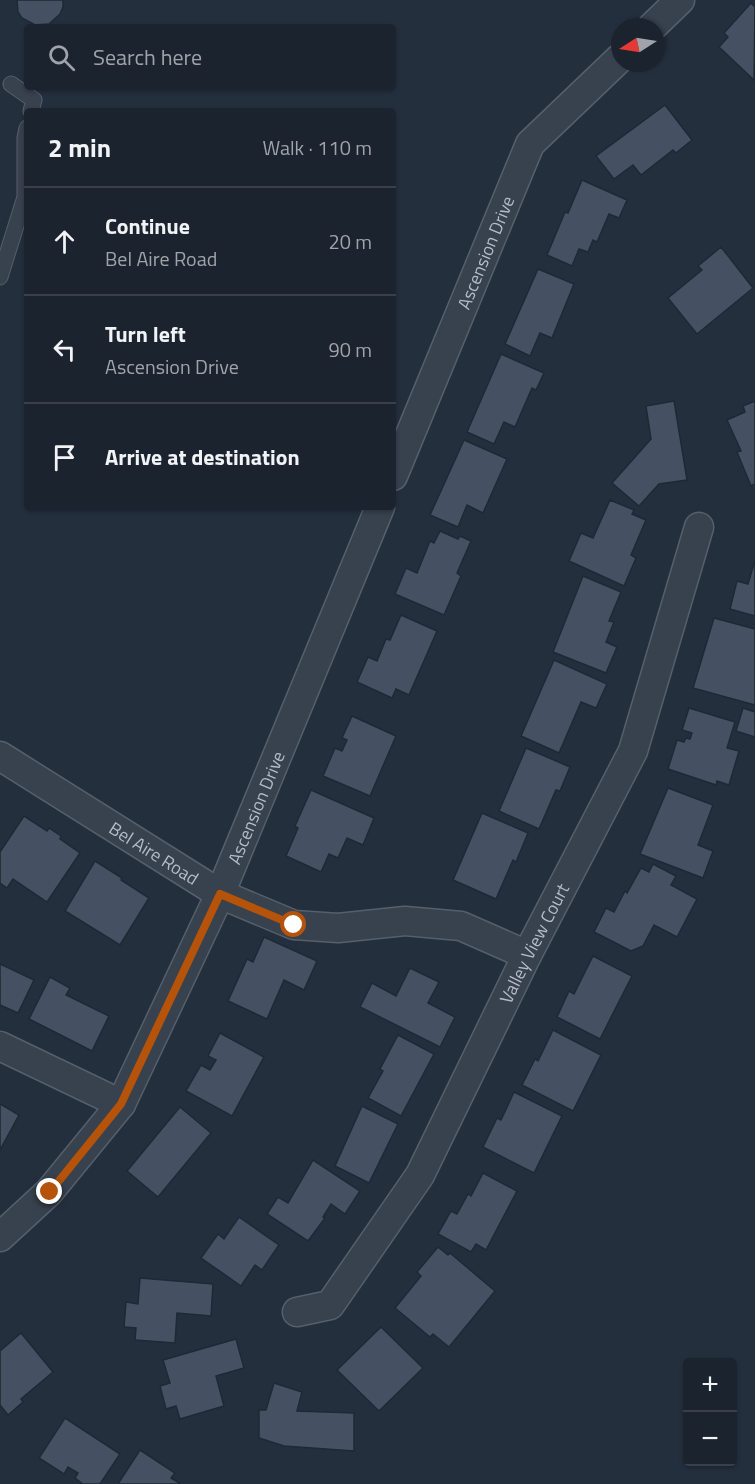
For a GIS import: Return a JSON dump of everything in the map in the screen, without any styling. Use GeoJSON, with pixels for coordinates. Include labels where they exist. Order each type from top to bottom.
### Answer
{"type":"FeatureCollection","features":[{"type":"Feature","properties":{"kind":"street"},"geometry":{"type":"LineString","coordinates":[[661,18],[680,0]]}},
{"type":"Feature","properties":{"kind":"street","name":"Ascension Drive"},"geometry":{"type":"LineString","coordinates":[[396,469],[530,144],[611,67]]}},
{"type":"Feature","properties":{"kind":"street","name":"Ascension Drive"},"geometry":{"type":"LineString","coordinates":[[0,1237],[50,1192],[121,1104],[220,894],[379,510]]}},
{"type":"Feature","properties":{"kind":"street","name":"Valley View Court"},"geometry":{"type":"LineString","coordinates":[[297,1312],[330,1305],[420,1175],[527,955],[633,751],[699,527]]}},
{"type":"Feature","properties":{"kind":"street","name":"Bel Aire Road"},"geometry":{"type":"LineString","coordinates":[[0,756],[220,894],[294,925],[338,928],[405,921],[461,926],[527,955]]}},
{"type":"Feature","properties":{"kind":"street"},"geometry":{"type":"LineString","coordinates":[[0,1046],[121,1104]]}},
{"type":"Feature","properties":{"kind":"lane"},"geometry":{"type":"LineString","coordinates":[[11,84],[34,100],[32,108]]}},
{"type":"Feature","properties":{"kind":"lane"},"geometry":{"type":"LineString","coordinates":[[0,277],[24,200]]}},
{"type":"Feature","properties":{"kind":"building"},"geometry":{"type":"Polygon","coordinates":[[[17,0],[63,0],[60,14],[49,24],[33,24],[22,18],[18,12],[17,0]]]}},
{"type":"Feature","properties":{"kind":"building"},"geometry":{"type":"Polygon","coordinates":[[[751,3],[755,7],[754,80],[719,47],[728,37],[724,33],[751,3]]]}},
{"type":"Feature","properties":{"kind":"building"},"geometry":{"type":"Polygon","coordinates":[[[665,105],[692,140],[676,153],[673,150],[641,175],[633,165],[614,179],[596,156],[665,105]]]}},
{"type":"Feature","properties":{"kind":"building"},"geometry":{"type":"Polygon","coordinates":[[[582,180],[627,200],[619,218],[609,214],[597,242],[593,240],[588,252],[579,249],[572,266],[547,255],[565,212],[568,213],[582,180]]]}},
{"type":"Feature","properties":{"kind":"building"},"geometry":{"type":"Polygon","coordinates":[[[721,247],[753,288],[697,334],[668,298],[702,270],[698,266],[721,247]]]}},
{"type":"Feature","properties":{"kind":"building"},"geometry":{"type":"Polygon","coordinates":[[[538,269],[574,284],[552,338],[540,333],[530,356],[505,344],[538,269]]]}},
{"type":"Feature","properties":{"kind":"building"},"geometry":{"type":"Polygon","coordinates":[[[501,354],[544,373],[536,390],[532,388],[515,427],[504,422],[494,444],[467,432],[501,354]]]}},
{"type":"Feature","properties":{"kind":"building"},"geometry":{"type":"Polygon","coordinates":[[[674,401],[687,480],[659,484],[639,506],[612,483],[651,439],[646,406],[674,401]]]}},
{"type":"Feature","properties":{"kind":"building"},"geometry":{"type":"Polygon","coordinates":[[[755,401],[755,484],[751,486],[737,452],[741,451],[727,420],[745,412],[743,406],[755,401]]]}},
{"type":"Feature","properties":{"kind":"building"},"geometry":{"type":"Polygon","coordinates":[[[464,440],[507,459],[483,513],[467,505],[458,527],[430,515],[464,440]]]}},
{"type":"Feature","properties":{"kind":"building"},"geometry":{"type":"Polygon","coordinates":[[[610,500],[634,510],[632,514],[646,520],[631,555],[636,558],[624,586],[569,561],[581,533],[593,538],[610,500]]]}},
{"type":"Feature","properties":{"kind":"building"},"geometry":{"type":"Polygon","coordinates":[[[440,531],[458,539],[460,536],[471,541],[457,573],[461,576],[444,615],[395,594],[406,568],[417,573],[430,541],[434,543],[440,531]]]}},
{"type":"Feature","properties":{"kind":"building"},"geometry":{"type":"Polygon","coordinates":[[[755,560],[755,616],[730,609],[737,581],[748,584],[755,560]]]}},
{"type":"Feature","properties":{"kind":"building"},"geometry":{"type":"Polygon","coordinates":[[[583,576],[621,592],[609,621],[614,622],[606,642],[617,647],[606,673],[553,652],[583,576]]]}},
{"type":"Feature","properties":{"kind":"building"},"geometry":{"type":"Polygon","coordinates":[[[401,615],[437,631],[409,695],[396,689],[392,698],[357,682],[368,657],[377,661],[386,639],[390,640],[401,615]]]}},
{"type":"Feature","properties":{"kind":"building"},"geometry":{"type":"Polygon","coordinates":[[[714,618],[755,629],[755,705],[693,688],[714,618]]]}},
{"type":"Feature","properties":{"kind":"building"},"geometry":{"type":"Polygon","coordinates":[[[554,660],[607,684],[596,708],[581,702],[559,753],[521,736],[554,660]]]}},
{"type":"Feature","properties":{"kind":"building"},"geometry":{"type":"Polygon","coordinates":[[[689,708],[735,722],[727,748],[739,751],[729,785],[717,781],[716,785],[668,769],[677,740],[684,742],[686,738],[690,739],[692,733],[682,730],[689,708]]]}},
{"type":"Feature","properties":{"kind":"building"},"geometry":{"type":"Polygon","coordinates":[[[743,708],[755,712],[755,737],[736,731],[743,708]]]}},
{"type":"Feature","properties":{"kind":"building"},"geometry":{"type":"Polygon","coordinates":[[[352,716],[396,736],[370,796],[323,776],[335,748],[342,751],[347,740],[342,738],[352,716]]]}},
{"type":"Feature","properties":{"kind":"building"},"geometry":{"type":"Polygon","coordinates":[[[526,748],[570,767],[560,791],[556,790],[539,829],[499,811],[526,748]]]}},
{"type":"Feature","properties":{"kind":"building"},"geometry":{"type":"Polygon","coordinates":[[[668,788],[713,805],[698,845],[713,851],[703,878],[640,854],[668,788]]]}},
{"type":"Feature","properties":{"kind":"building"},"geometry":{"type":"Polygon","coordinates":[[[311,790],[374,818],[363,845],[347,838],[338,858],[329,854],[321,872],[286,856],[298,828],[295,826],[311,790]]]}},
{"type":"Feature","properties":{"kind":"building"},"geometry":{"type":"Polygon","coordinates":[[[482,813],[528,833],[516,862],[513,860],[496,899],[453,880],[482,813]]]}},
{"type":"Feature","properties":{"kind":"building"},"geometry":{"type":"Polygon","coordinates":[[[24,816],[47,831],[49,828],[80,853],[47,902],[13,879],[7,888],[0,883],[0,852],[24,816]]]}},
{"type":"Feature","properties":{"kind":"building"},"geometry":{"type":"Polygon","coordinates":[[[95,861],[149,898],[120,945],[65,911],[95,861]]]}},
{"type":"Feature","properties":{"kind":"building"},"geometry":{"type":"Polygon","coordinates":[[[653,864],[676,876],[671,885],[697,899],[677,937],[654,925],[643,946],[631,951],[594,932],[606,908],[614,912],[641,868],[649,872],[653,864]]]}},
{"type":"Feature","properties":{"kind":"building"},"geometry":{"type":"Polygon","coordinates":[[[264,937],[317,961],[304,990],[284,980],[267,1019],[228,1001],[247,959],[253,962],[264,937]]]}},
{"type":"Feature","properties":{"kind":"building"},"geometry":{"type":"Polygon","coordinates":[[[593,956],[632,976],[600,1039],[557,1017],[569,991],[574,994],[593,956]]]}},
{"type":"Feature","properties":{"kind":"building"},"geometry":{"type":"Polygon","coordinates":[[[0,964],[34,980],[18,1013],[0,1005],[0,964]]]}},
{"type":"Feature","properties":{"kind":"building"},"geometry":{"type":"Polygon","coordinates":[[[410,968],[439,982],[428,1003],[455,1017],[440,1047],[360,1007],[372,983],[396,996],[410,968]]]}},
{"type":"Feature","properties":{"kind":"building"},"geometry":{"type":"Polygon","coordinates":[[[50,977],[70,988],[66,995],[109,1016],[92,1051],[29,1019],[50,977]]]}},
{"type":"Feature","properties":{"kind":"building"},"geometry":{"type":"Polygon","coordinates":[[[553,1030],[601,1055],[573,1111],[522,1085],[535,1059],[538,1061],[553,1030]]]}},
{"type":"Feature","properties":{"kind":"building"},"geometry":{"type":"Polygon","coordinates":[[[220,1033],[264,1057],[232,1116],[186,1091],[201,1065],[210,1070],[216,1060],[208,1056],[220,1033]]]}},
{"type":"Feature","properties":{"kind":"building"},"geometry":{"type":"Polygon","coordinates":[[[398,1035],[434,1054],[401,1116],[368,1098],[383,1071],[380,1069],[398,1035]]]}},
{"type":"Feature","properties":{"kind":"building"},"geometry":{"type":"Polygon","coordinates":[[[514,1092],[562,1116],[534,1173],[483,1147],[497,1118],[501,1120],[514,1092]]]}},
{"type":"Feature","properties":{"kind":"building"},"geometry":{"type":"Polygon","coordinates":[[[0,1104],[19,1115],[0,1150],[0,1104]]]}},
{"type":"Feature","properties":{"kind":"building"},"geometry":{"type":"Polygon","coordinates":[[[362,1106],[398,1124],[369,1183],[335,1166],[362,1106]]]}},
{"type":"Feature","properties":{"kind":"building"},"geometry":{"type":"Polygon","coordinates":[[[180,1107],[211,1133],[158,1197],[127,1171],[180,1107]]]}},
{"type":"Feature","properties":{"kind":"building"},"geometry":{"type":"Polygon","coordinates":[[[313,1160],[360,1191],[345,1214],[331,1204],[323,1217],[325,1218],[308,1241],[267,1214],[278,1197],[288,1203],[313,1160]]]}},
{"type":"Feature","properties":{"kind":"building"},"geometry":{"type":"Polygon","coordinates":[[[483,1173],[517,1191],[486,1250],[476,1244],[471,1252],[438,1234],[451,1211],[457,1214],[468,1194],[471,1196],[483,1173]]]}},
{"type":"Feature","properties":{"kind":"building"},"geometry":{"type":"Polygon","coordinates":[[[239,1217],[279,1245],[262,1270],[255,1265],[241,1286],[201,1258],[218,1234],[224,1239],[239,1217]]]}},
{"type":"Feature","properties":{"kind":"building"},"geometry":{"type":"Polygon","coordinates":[[[438,1247],[448,1255],[450,1253],[495,1291],[449,1347],[433,1334],[430,1337],[395,1308],[421,1276],[417,1272],[438,1247]]]}},
{"type":"Feature","properties":{"kind":"building"},"geometry":{"type":"Polygon","coordinates":[[[140,1278],[213,1284],[211,1316],[177,1313],[175,1343],[135,1340],[136,1328],[124,1327],[126,1302],[138,1304],[140,1278]]]}},
{"type":"Feature","properties":{"kind":"building"},"geometry":{"type":"Polygon","coordinates":[[[381,1327],[423,1368],[379,1411],[337,1370],[381,1327]]]}},
{"type":"Feature","properties":{"kind":"building"},"geometry":{"type":"Polygon","coordinates":[[[21,1333],[53,1372],[21,1399],[23,1402],[8,1415],[0,1405],[0,1351],[21,1333]]]}},
{"type":"Feature","properties":{"kind":"building"},"geometry":{"type":"Polygon","coordinates":[[[236,1339],[244,1368],[216,1376],[224,1406],[180,1419],[176,1406],[166,1409],[160,1386],[170,1383],[163,1360],[236,1339]]]}},
{"type":"Feature","properties":{"kind":"building"},"geometry":{"type":"Polygon","coordinates":[[[274,1383],[302,1392],[297,1411],[354,1413],[354,1451],[284,1446],[259,1438],[259,1410],[266,1410],[274,1383]]]}},
{"type":"Feature","properties":{"kind":"building"},"geometry":{"type":"Polygon","coordinates":[[[65,1418],[120,1454],[100,1484],[83,1484],[75,1478],[78,1473],[68,1467],[64,1474],[39,1458],[65,1418]]]}},
{"type":"Feature","properties":{"kind":"building"},"geometry":{"type":"Polygon","coordinates":[[[140,1450],[175,1473],[171,1478],[181,1484],[118,1484],[140,1450]]]}},
{"type":"Feature","properties":{"kind":"route"},"geometry":{"type":"LineString","coordinates":[[50,1192],[121,1104],[220,894],[294,925]]}}]}
